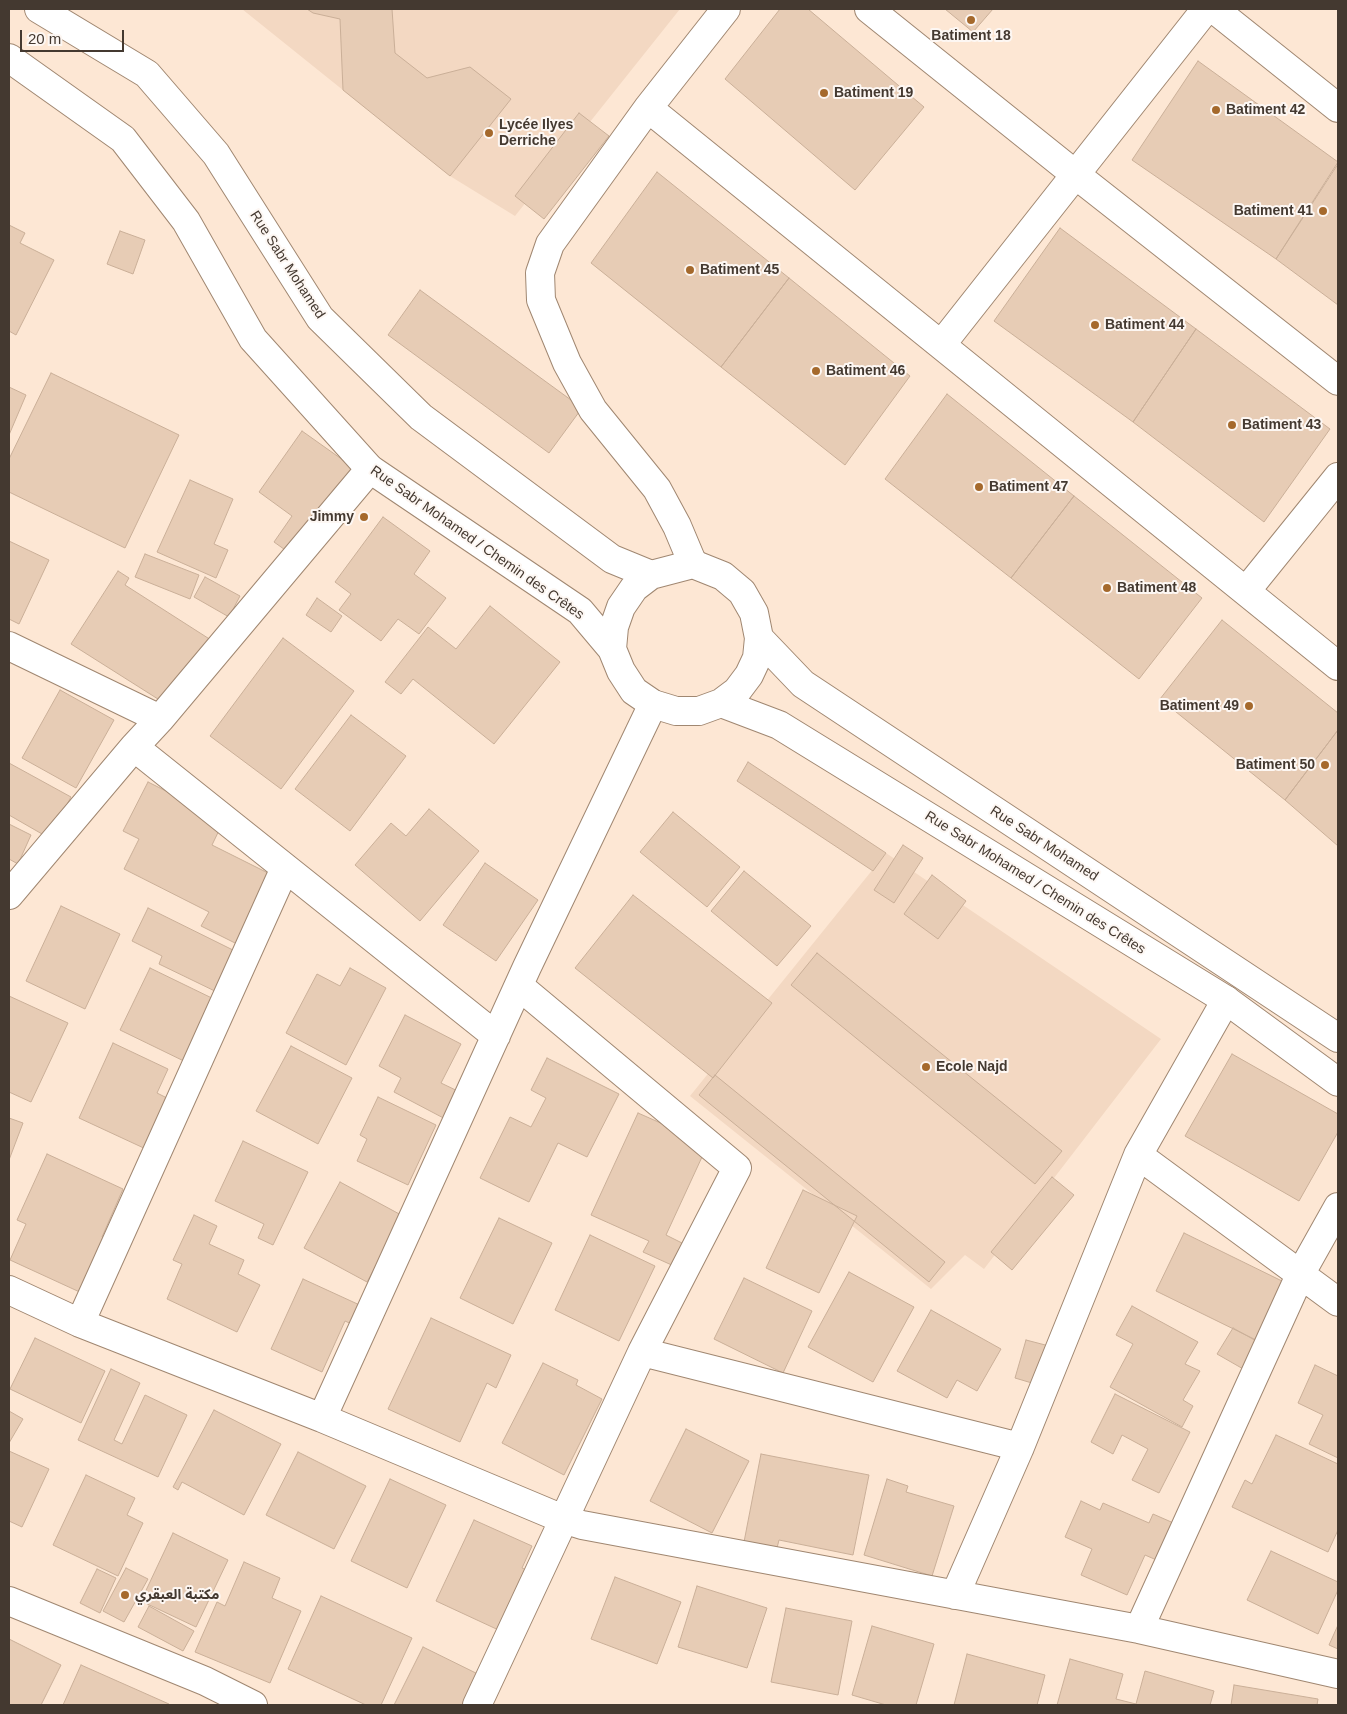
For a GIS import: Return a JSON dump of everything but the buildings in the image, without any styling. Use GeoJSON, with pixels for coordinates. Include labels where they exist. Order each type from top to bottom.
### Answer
{"type":"FeatureCollection","features":[{"type":"Feature","properties":{"kind":"street","name":"Rue Sabr Mohamed"},"geometry":{"type":"LineString","coordinates":[[39,9],[147,74],[216,154],[320,318],[421,417],[612,559],[651,575]]}},
{"type":"Feature","properties":{"kind":"street"},"geometry":{"type":"LineString","coordinates":[[693,564],[677,526],[657,489],[593,410],[567,363],[541,300],[540,273],[550,244],[648,108],[726,9]]}},
{"type":"Feature","properties":{"kind":"street"},"geometry":{"type":"LineString","coordinates":[[869,9],[1338,381]]}},
{"type":"Feature","properties":{"kind":"street"},"geometry":{"type":"LineString","coordinates":[[941,345],[1206,9]]}},
{"type":"Feature","properties":{"kind":"street"},"geometry":{"type":"LineString","coordinates":[[1214,9],[1338,108]]}},
{"type":"Feature","properties":{"kind":"street","name":"Rue Sabr Mohamed / Chemin des Crêtes"},"geometry":{"type":"LineString","coordinates":[[9,58],[123,139],[186,221],[254,339],[370,469],[580,611],[612,649]]}},
{"type":"Feature","properties":{"kind":"street"},"geometry":{"type":"LineString","coordinates":[[648,108],[1338,666]]}},
{"type":"Feature","properties":{"kind":"street"},"geometry":{"type":"LineString","coordinates":[[9,895],[134,747],[160,720],[370,469]]}},
{"type":"Feature","properties":{"kind":"street"},"geometry":{"type":"LineString","coordinates":[[1246,591],[1338,477]]}},
{"type":"Feature","properties":{"kind":"street"},"geometry":{"type":"LineString","coordinates":[[693,564],[723,576],[742,592],[754,613],[759,638],[757,658],[749,675],[737,691],[721,703],[699,710],[676,711],[654,704],[634,690],[621,671],[612,649],[614,627],[621,606],[634,588],[651,575],[693,564]]}},
{"type":"Feature","properties":{"kind":"street","name":"Rue Sabr Mohamed"},"geometry":{"type":"LineString","coordinates":[[759,638],[803,684],[1338,1038]]}},
{"type":"Feature","properties":{"kind":"street"},"geometry":{"type":"LineString","coordinates":[[9,646],[160,720]]}},
{"type":"Feature","properties":{"kind":"street","name":"Rue Sabr Mohamed / Chemin des Crêtes"},"geometry":{"type":"LineString","coordinates":[[721,703],[779,725],[1226,1000],[1338,1082]]}},
{"type":"Feature","properties":{"kind":"street"},"geometry":{"type":"LineString","coordinates":[[322,1418],[519,986],[654,704]]}},
{"type":"Feature","properties":{"kind":"street"},"geometry":{"type":"LineString","coordinates":[[134,747],[496,1036]]}},
{"type":"Feature","properties":{"kind":"street"},"geometry":{"type":"LineString","coordinates":[[80,1323],[285,868]]}},
{"type":"Feature","properties":{"kind":"street"},"geometry":{"type":"LineString","coordinates":[[477,1705],[642,1352],[737,1168],[519,986]]}},
{"type":"Feature","properties":{"kind":"street"},"geometry":{"type":"LineString","coordinates":[[955,1595],[1020,1447],[1138,1155],[1226,1000]]}},
{"type":"Feature","properties":{"kind":"street"},"geometry":{"type":"LineString","coordinates":[[1138,1155],[1338,1302]]}},
{"type":"Feature","properties":{"kind":"street"},"geometry":{"type":"LineString","coordinates":[[1139,1629],[1301,1274],[1338,1207]]}},
{"type":"Feature","properties":{"kind":"street"},"geometry":{"type":"LineString","coordinates":[[9,1290],[80,1323],[322,1418],[563,1519],[591,1527],[1139,1629],[1338,1674]]}},
{"type":"Feature","properties":{"kind":"street"},"geometry":{"type":"LineString","coordinates":[[642,1352],[1020,1447]]}},
{"type":"Feature","properties":{"kind":"street"},"geometry":{"type":"LineString","coordinates":[[9,1601],[205,1681],[253,1705]]}},
{"type":"Feature","properties":{"kind":"shaded area","name":"Lycée Ilyes Derriche"},"geometry":{"type":"Polygon","coordinates":[[[242,9],[680,9],[515,216],[450,176],[242,9]]]}},
{"type":"Feature","properties":{"kind":"shaded area","name":"Ecole Najd"},"geometry":{"type":"Polygon","coordinates":[[[886,853],[1161,1039],[984,1269],[965,1255],[931,1289],[690,1096],[886,853]]]}},
{"type":"Feature","properties":{"kind":"place","name":"Batiment 18"},"geometry":{"type":"Point","coordinates":[971,20]}},
{"type":"Feature","properties":{"kind":"place","name":"Batiment 19"},"geometry":{"type":"Point","coordinates":[824,93]}},
{"type":"Feature","properties":{"kind":"place","name":"Batiment 42"},"geometry":{"type":"Point","coordinates":[1216,110]}},
{"type":"Feature","properties":{"kind":"place","name":"Lycée Ilyes Derriche"},"geometry":{"type":"Point","coordinates":[489,133]}},
{"type":"Feature","properties":{"kind":"place","name":"Batiment 41"},"geometry":{"type":"Point","coordinates":[1323,211]}},
{"type":"Feature","properties":{"kind":"place","name":"Batiment 45"},"geometry":{"type":"Point","coordinates":[690,270]}},
{"type":"Feature","properties":{"kind":"place","name":"Batiment 44"},"geometry":{"type":"Point","coordinates":[1095,325]}},
{"type":"Feature","properties":{"kind":"place","name":"Batiment 46"},"geometry":{"type":"Point","coordinates":[816,371]}},
{"type":"Feature","properties":{"kind":"place","name":"Batiment 43"},"geometry":{"type":"Point","coordinates":[1232,425]}},
{"type":"Feature","properties":{"kind":"place","name":"Batiment 47"},"geometry":{"type":"Point","coordinates":[979,487]}},
{"type":"Feature","properties":{"kind":"place","name":"Jimmy"},"geometry":{"type":"Point","coordinates":[364,517]}},
{"type":"Feature","properties":{"kind":"place","name":"Batiment 48"},"geometry":{"type":"Point","coordinates":[1107,588]}},
{"type":"Feature","properties":{"kind":"place","name":"Batiment 49"},"geometry":{"type":"Point","coordinates":[1249,706]}},
{"type":"Feature","properties":{"kind":"place","name":"Batiment 50"},"geometry":{"type":"Point","coordinates":[1325,765]}},
{"type":"Feature","properties":{"kind":"place","name":"Ecole Najd"},"geometry":{"type":"Point","coordinates":[926,1067]}},
{"type":"Feature","properties":{"kind":"place","name":"مكتبة العبقري"},"geometry":{"type":"Point","coordinates":[125,1595]}}]}
